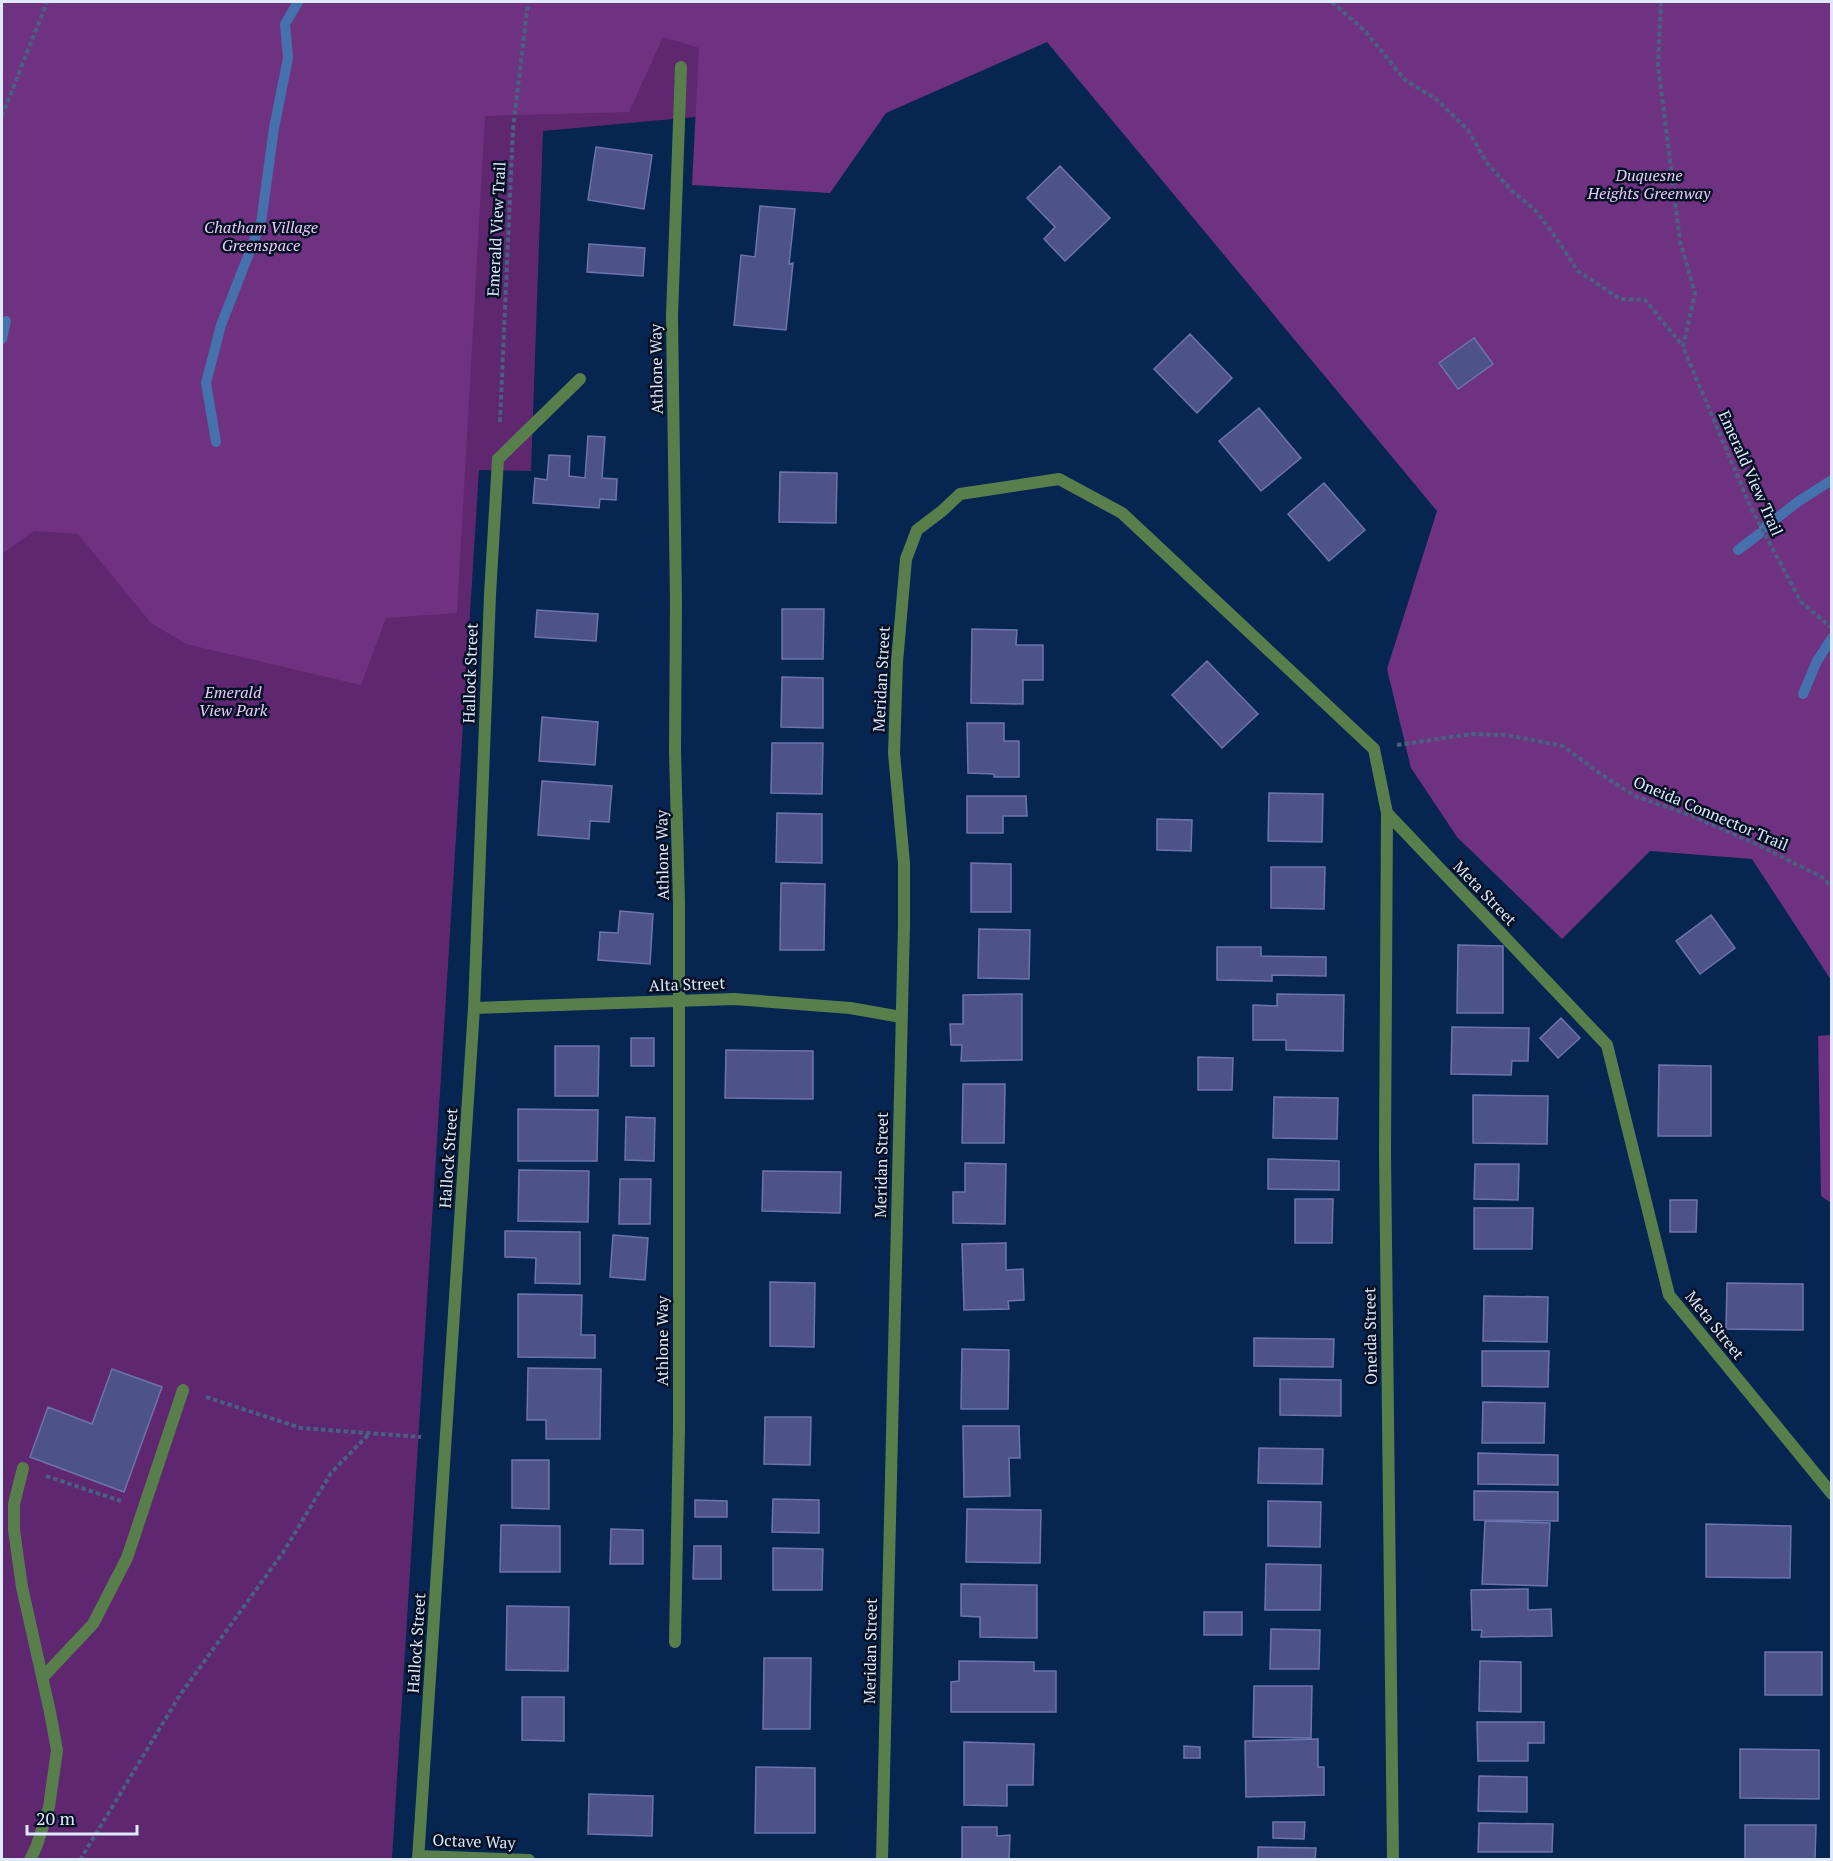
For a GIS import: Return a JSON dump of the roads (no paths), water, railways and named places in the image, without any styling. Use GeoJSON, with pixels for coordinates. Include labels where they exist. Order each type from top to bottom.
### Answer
{"type":"FeatureCollection","features":[{"type":"Feature","properties":{"kind":"street","name":"Athlone Way"},"geometry":{"type":"LineString","coordinates":[[675,1642],[679,1428],[679,1001],[672,316],[681,67]]}},
{"type":"Feature","properties":{"kind":"street","name":"Hallock Street"},"geometry":{"type":"LineString","coordinates":[[418,1858],[474,1008],[490,595],[498,459],[580,379]]}},
{"type":"Feature","properties":{"kind":"street","name":"Meridan Street"},"geometry":{"type":"LineString","coordinates":[[882,1860],[904,863],[894,753],[897,662],[906,560],[916,530],[960,494],[1059,479],[1122,513],[1374,749],[1387,813]]}},
{"type":"Feature","properties":{"kind":"street","name":"Meta Street"},"geometry":{"type":"LineString","coordinates":[[1387,813],[1607,1045],[1669,1295],[1832,1494]]}},
{"type":"Feature","properties":{"kind":"street","name":"Oneida Street"},"geometry":{"type":"LineString","coordinates":[[1387,813],[1385,1153],[1393,1860]]}},
{"type":"Feature","properties":{"kind":"street","name":"Alta Street"},"geometry":{"type":"LineString","coordinates":[[474,1008],[734,999],[850,1008],[901,1017]]}},
{"type":"Feature","properties":{"kind":"street"},"geometry":{"type":"LineString","coordinates":[[43,1677],[93,1624],[127,1558],[183,1390]]}},
{"type":"Feature","properties":{"kind":"street"},"geometry":{"type":"LineString","coordinates":[[23,1468],[14,1504],[14,1530],[22,1587],[57,1750],[49,1807],[30,1860]]}},
{"type":"Feature","properties":{"kind":"street","name":"Octave Way"},"geometry":{"type":"LineString","coordinates":[[418,1858],[529,1860]]}},
{"type":"Feature","properties":{"kind":"waterway"},"geometry":{"type":"LineString","coordinates":[[216,442],[206,383],[221,325],[261,223],[274,128],[288,58],[285,24],[298,2]]}},
{"type":"Feature","properties":{"kind":"waterway"},"geometry":{"type":"LineString","coordinates":[[2,339],[6,321]]}},
{"type":"Feature","properties":{"kind":"waterway"},"geometry":{"type":"LineString","coordinates":[[1764,528],[1799,501],[1832,480]]}},
{"type":"Feature","properties":{"kind":"waterway"},"geometry":{"type":"LineString","coordinates":[[1738,550],[1759,534]]}},
{"type":"Feature","properties":{"kind":"waterway"},"geometry":{"type":"LineString","coordinates":[[1803,694],[1817,661],[1832,638]]}},
{"type":"Feature","properties":{"kind":"park label","name":"Duquesne Heights Greenway"},"geometry":{"type":"Point","coordinates":[1649,184]}},
{"type":"Feature","properties":{"kind":"park label","name":"Chatham Village Greenspace"},"geometry":{"type":"Point","coordinates":[261,236]}},
{"type":"Feature","properties":{"kind":"park label","name":"Emerald View Park"},"geometry":{"type":"Point","coordinates":[233,701]}}]}
